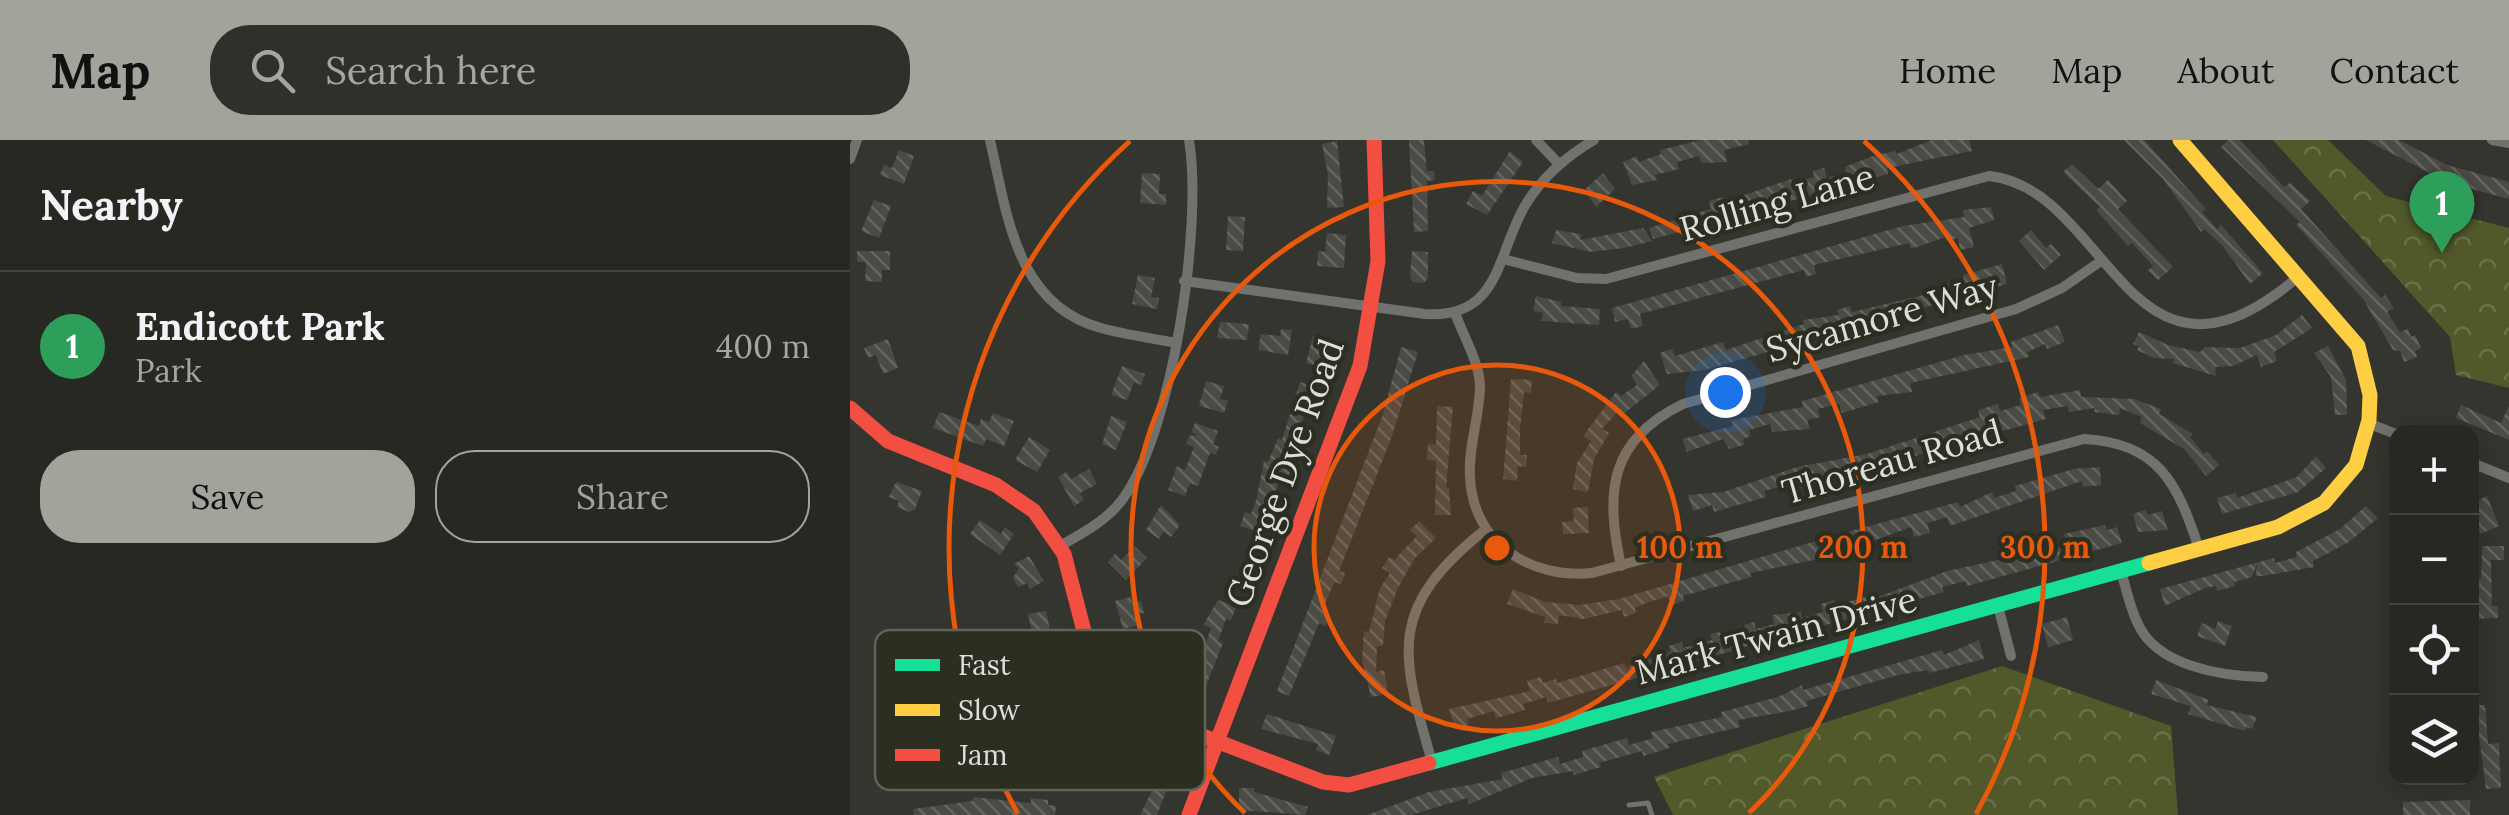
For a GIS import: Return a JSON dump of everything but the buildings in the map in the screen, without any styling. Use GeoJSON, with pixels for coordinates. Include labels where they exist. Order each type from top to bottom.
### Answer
{"type":"FeatureCollection","features":[{"type":"Feature","properties":{"kind":"street"},"geometry":{"type":"LineString","coordinates":[[850,159],[858,140]]}},
{"type":"Feature","properties":{"kind":"street"},"geometry":{"type":"LineString","coordinates":[[990,140],[1016,249],[1047,297],[1099,328],[1178,343]]}},
{"type":"Feature","properties":{"kind":"street"},"geometry":{"type":"LineString","coordinates":[[850,408],[888,441],[1018,498],[1060,546],[1109,514],[1131,486],[1158,419],[1178,343],[1192,180],[1189,140]]}},
{"type":"Feature","properties":{"kind":"street","name":"George Dye Road"},"geometry":{"type":"LineString","coordinates":[[1205,773],[1348,404],[1372,307],[1380,222],[1374,140]]}},
{"type":"Feature","properties":{"kind":"street"},"geometry":{"type":"LineString","coordinates":[[1536,140],[1559,164]]}},
{"type":"Feature","properties":{"kind":"street"},"geometry":{"type":"LineString","coordinates":[[1184,281],[1425,314],[1455,313],[1486,292],[1528,201],[1559,164],[1594,140]]}},
{"type":"Feature","properties":{"kind":"street","name":"Mark Twain Drive"},"geometry":{"type":"LineString","coordinates":[[1205,740],[1335,785],[1432,762],[1998,606],[2290,523],[2321,506],[2358,463],[2370,424],[2370,384],[2358,346],[2180,140]]}},
{"type":"Feature","properties":{"kind":"street"},"geometry":{"type":"LineString","coordinates":[[2492,140],[2509,143]]}},
{"type":"Feature","properties":{"kind":"street","name":"Rolling Lane"},"geometry":{"type":"LineString","coordinates":[[1502,259],[1577,278],[1606,280],[1989,176],[2020,182],[2045,198],[2100,261],[2146,305],[2199,321],[2253,311],[2299,276]]}},
{"type":"Feature","properties":{"kind":"street","name":"Sycamore Way"},"geometry":{"type":"LineString","coordinates":[[1621,566],[1611,511],[1616,472],[1634,440],[1664,413],[2016,309],[2062,288],[2100,261]]}},
{"type":"Feature","properties":{"kind":"street"},"geometry":{"type":"LineString","coordinates":[[1432,762],[1408,680],[1412,620],[1439,571],[1486,529],[1470,480],[1478,375],[1455,313]]}},
{"type":"Feature","properties":{"kind":"street"},"geometry":{"type":"LineString","coordinates":[[2370,424],[2389,431]]}},
{"type":"Feature","properties":{"kind":"street","name":"Thoreau Road"},"geometry":{"type":"LineString","coordinates":[[1486,529],[1506,552],[1534,568],[1572,575],[1621,566],[2084,439],[2134,450],[2164,472],[2184,501],[2199,549]]}},
{"type":"Feature","properties":{"kind":"street"},"geometry":{"type":"LineString","coordinates":[[2479,466],[2509,478]]}},
{"type":"Feature","properties":{"kind":"street","name":"Mark Twain Drive"},"geometry":{"type":"LineString","coordinates":[[1060,546],[1072,575],[1084,630]]}},
{"type":"Feature","properties":{"kind":"street"},"geometry":{"type":"LineString","coordinates":[[2120,571],[2138,624],[2156,647],[2176,659],[2234,676],[2262,677]]}},
{"type":"Feature","properties":{"kind":"street"},"geometry":{"type":"LineString","coordinates":[[1998,606],[2011,656]]}},
{"type":"Feature","properties":{"kind":"street","name":"George Dye Road"},"geometry":{"type":"LineString","coordinates":[[1189,815],[1199,790]]}},
{"type":"Feature","properties":{"kind":"lane"},"geometry":{"type":"LineString","coordinates":[[1628,805],[1648,803],[1652,815]]}},
{"type":"Feature","properties":{"kind":"green space"},"geometry":{"type":"Polygon","coordinates":[[[2273,140],[2328,140],[2386,196],[2509,228],[2509,388],[2456,375],[2450,337],[2273,140]]]}},
{"type":"Feature","properties":{"kind":"green space"},"geometry":{"type":"Polygon","coordinates":[[[2002,666],[2171,726],[2178,815],[1673,815],[1654,777],[2002,666]]]}},
{"type":"Feature","properties":{"kind":"traffic: fast"},"geometry":{"type":"LineString","coordinates":[[1429,763],[2149,563]]}},
{"type":"Feature","properties":{"kind":"traffic: slow"},"geometry":{"type":"LineString","coordinates":[[2149,563],[2278,527],[2324,503],[2356,465],[2369,420],[2370,395],[2358,346],[2180,140]]}},
{"type":"Feature","properties":{"kind":"traffic: jam"},"geometry":{"type":"LineString","coordinates":[[1205,773],[1360,366],[1378,261],[1374,140]]}},
{"type":"Feature","properties":{"kind":"traffic: jam"},"geometry":{"type":"LineString","coordinates":[[850,408],[888,441],[996,485],[1034,511],[1064,554],[1084,630]]}},
{"type":"Feature","properties":{"kind":"traffic: jam"},"geometry":{"type":"LineString","coordinates":[[1205,737],[1323,782],[1349,785],[1429,763]]}},
{"type":"Feature","properties":{"kind":"traffic: jam"},"geometry":{"type":"LineString","coordinates":[[1189,815],[1199,790]]}},
{"type":"Feature","properties":{"kind":"place","name":"Endicott Park"},"geometry":{"type":"Point","coordinates":[2442,253]}}]}
